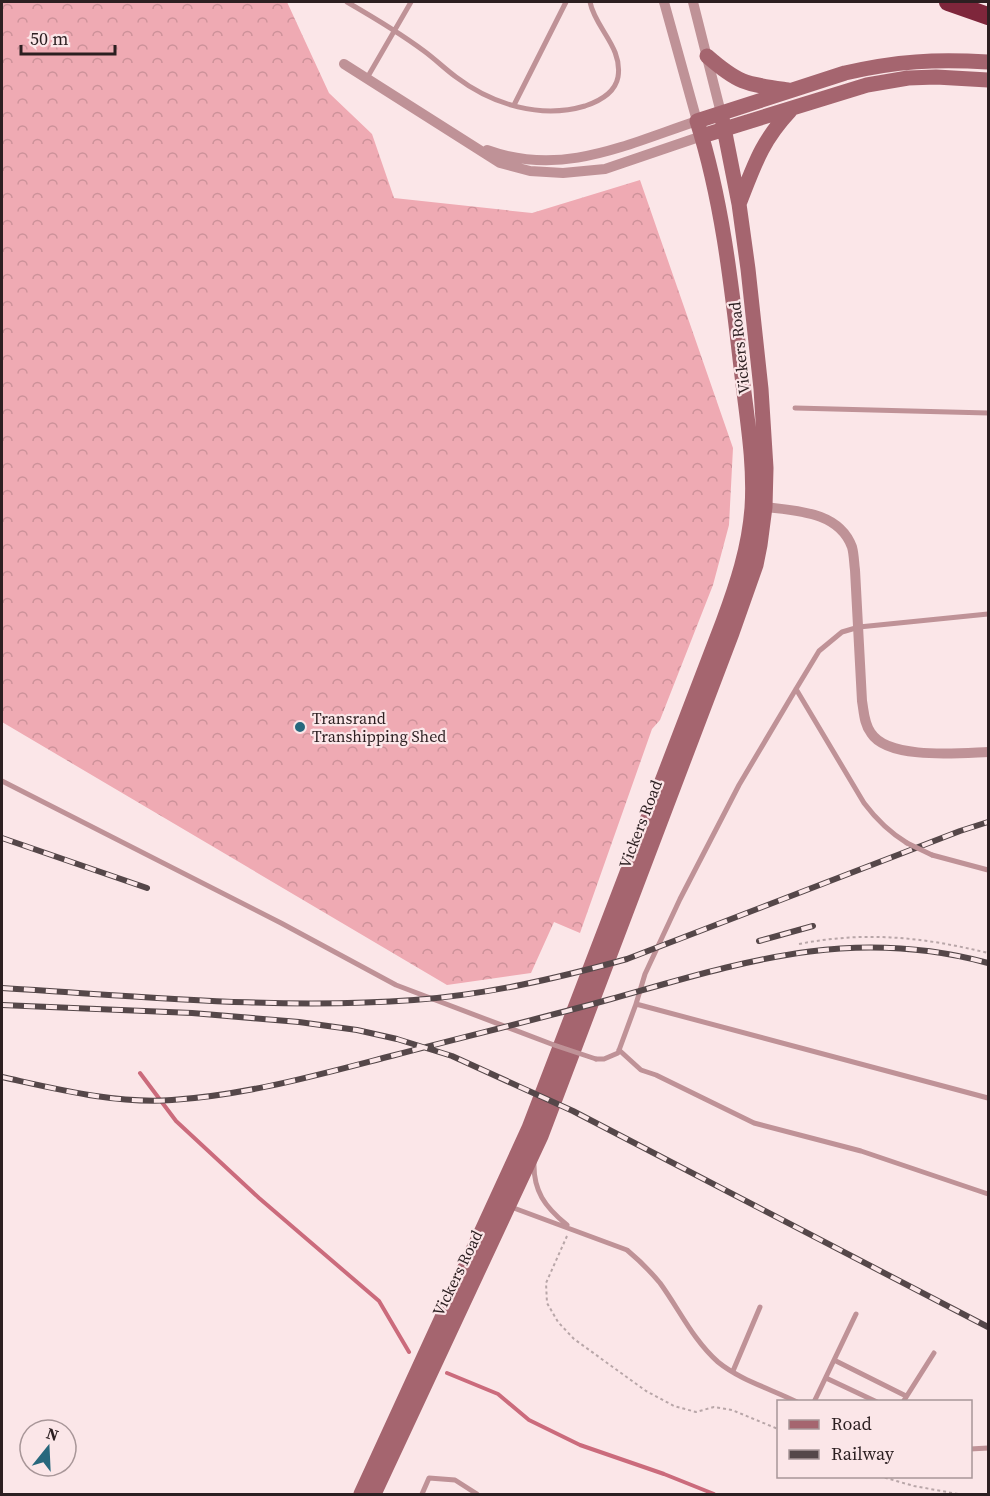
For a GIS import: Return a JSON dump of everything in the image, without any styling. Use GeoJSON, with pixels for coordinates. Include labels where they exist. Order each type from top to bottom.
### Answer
{"type":"FeatureCollection","features":[{"type":"Feature","properties":{"kind":"highway"},"geometry":{"type":"LineString","coordinates":[[948,2],[988,16]]}},
{"type":"Feature","properties":{"kind":"main road"},"geometry":{"type":"LineString","coordinates":[[707,57],[728,74],[745,83],[791,90]]}},
{"type":"Feature","properties":{"kind":"main road"},"geometry":{"type":"LineString","coordinates":[[697,121],[845,73],[890,64],[913,60],[988,63]]}},
{"type":"Feature","properties":{"kind":"main road"},"geometry":{"type":"LineString","coordinates":[[702,136],[850,89],[886,81],[936,77],[988,80]]}},
{"type":"Feature","properties":{"kind":"main road"},"geometry":{"type":"LineString","coordinates":[[739,204],[763,145],[774,128],[792,109]]}},
{"type":"Feature","properties":{"kind":"main road","name":"Vickers Road"},"geometry":{"type":"LineString","coordinates":[[361,1494],[535,1148],[568,1067],[756,565],[765,437],[739,204],[721,113]]}},
{"type":"Feature","properties":{"kind":"main road","name":"Vickers Road"},"geometry":{"type":"LineString","coordinates":[[374,1494],[504,1207],[546,1086],[727,612],[759,506],[730,275],[718,209],[697,121]]}},
{"type":"Feature","properties":{"kind":"street"},"geometry":{"type":"LineString","coordinates":[[465,142],[501,155],[521,159],[560,161],[600,153],[697,121],[664,2]]}},
{"type":"Feature","properties":{"kind":"street"},"geometry":{"type":"LineString","coordinates":[[693,2],[721,113]]}},
{"type":"Feature","properties":{"kind":"street"},"geometry":{"type":"LineString","coordinates":[[344,64],[500,163],[530,171],[563,173],[605,169],[702,136]]}},
{"type":"Feature","properties":{"kind":"street"},"geometry":{"type":"LineString","coordinates":[[759,506],[822,517],[842,530],[853,549],[862,701],[865,720],[871,733],[879,741],[892,748],[919,753],[988,752]]}},
{"type":"Feature","properties":{"kind":"lane"},"geometry":{"type":"LineString","coordinates":[[347,2],[394,30],[458,78],[495,100],[547,112],[569,110],[599,101],[610,93],[618,77],[617,58],[612,43],[592,13],[590,2]]}},
{"type":"Feature","properties":{"kind":"lane"},"geometry":{"type":"LineString","coordinates":[[367,79],[411,2]]}},
{"type":"Feature","properties":{"kind":"lane"},"geometry":{"type":"LineString","coordinates":[[514,105],[566,2]]}},
{"type":"Feature","properties":{"kind":"lane"},"geometry":{"type":"LineString","coordinates":[[795,408],[988,412]]}},
{"type":"Feature","properties":{"kind":"lane"},"geometry":{"type":"LineString","coordinates":[[2,781],[281,923],[396,985],[596,1059],[613,1056],[619,1050],[645,974],[680,899],[739,785],[819,651],[842,632],[859,627],[988,614]]}},
{"type":"Feature","properties":{"kind":"lane"},"geometry":{"type":"LineString","coordinates":[[796,689],[864,803],[876,819],[892,834],[932,855],[988,870]]}},
{"type":"Feature","properties":{"kind":"lane"},"geometry":{"type":"LineString","coordinates":[[636,1004],[988,1098]]}},
{"type":"Feature","properties":{"kind":"lane"},"geometry":{"type":"LineString","coordinates":[[619,1050],[641,1070],[656,1075],[754,1123],[861,1151],[988,1194]]}},
{"type":"Feature","properties":{"kind":"lane"},"geometry":{"type":"LineString","coordinates":[[535,1148],[534,1168],[542,1201],[570,1228]]}},
{"type":"Feature","properties":{"kind":"lane"},"geometry":{"type":"LineString","coordinates":[[504,1207],[570,1228],[627,1250],[643,1263],[661,1285],[700,1344],[719,1363],[795,1400]]}},
{"type":"Feature","properties":{"kind":"lane"},"geometry":{"type":"LineString","coordinates":[[733,1371],[760,1307]]}},
{"type":"Feature","properties":{"kind":"lane"},"geometry":{"type":"LineString","coordinates":[[815,1400],[856,1314]]}},
{"type":"Feature","properties":{"kind":"lane"},"geometry":{"type":"LineString","coordinates":[[834,1360],[905,1399],[934,1353]]}},
{"type":"Feature","properties":{"kind":"lane"},"geometry":{"type":"LineString","coordinates":[[826,1378],[875,1400]]}},
{"type":"Feature","properties":{"kind":"lane"},"geometry":{"type":"LineString","coordinates":[[972,1449],[988,1448]]}},
{"type":"Feature","properties":{"kind":"lane"},"geometry":{"type":"LineString","coordinates":[[422,1494],[429,1478],[455,1480],[477,1494]]}},
{"type":"Feature","properties":{"kind":"path"},"geometry":{"type":"LineString","coordinates":[[799,944],[854,936],[897,936],[950,944],[988,953]]}},
{"type":"Feature","properties":{"kind":"path"},"geometry":{"type":"LineString","coordinates":[[570,1228],[546,1283],[547,1303],[558,1322],[574,1339],[646,1391],[675,1406],[696,1412],[714,1407],[732,1410],[777,1429]]}},
{"type":"Feature","properties":{"kind":"path"},"geometry":{"type":"LineString","coordinates":[[886,1478],[958,1494]]}},
{"type":"Feature","properties":{"kind":"green space"},"geometry":{"type":"Polygon","coordinates":[[[2,2],[287,2],[329,93],[372,134],[394,198],[532,213],[640,180],[733,448],[729,525],[713,585],[660,720],[652,729],[580,933],[554,922],[531,973],[447,985],[2,722],[2,2]]]}},
{"type":"Feature","properties":{"kind":"waterway"},"geometry":{"type":"LineString","coordinates":[[140,1073],[176,1121],[259,1198],[379,1301],[409,1352]]}},
{"type":"Feature","properties":{"kind":"waterway"},"geometry":{"type":"LineString","coordinates":[[447,1373],[498,1394],[529,1420],[580,1445],[714,1494]]}},
{"type":"Feature","properties":{"kind":"railway"},"geometry":{"type":"LineString","coordinates":[[2,988],[259,1003],[363,1003],[441,998],[495,990],[627,959],[988,822]]}},
{"type":"Feature","properties":{"kind":"railway"},"geometry":{"type":"LineString","coordinates":[[2,838],[147,888]]}},
{"type":"Feature","properties":{"kind":"railway"},"geometry":{"type":"LineString","coordinates":[[759,941],[813,926]]}},
{"type":"Feature","properties":{"kind":"railway"},"geometry":{"type":"LineString","coordinates":[[2,1077],[65,1091],[129,1100],[172,1100],[228,1094],[312,1076],[557,1014],[706,973],[797,953],[843,948],[889,948],[938,952],[988,963]]}},
{"type":"Feature","properties":{"kind":"railway"},"geometry":{"type":"LineString","coordinates":[[2,1005],[192,1013],[299,1022],[357,1030],[397,1039],[452,1056],[573,1111],[988,1327]]}},
{"type":"Feature","properties":{"kind":"place","name":"Transrand Transhipping Shed"},"geometry":{"type":"Point","coordinates":[300,727]}}]}
